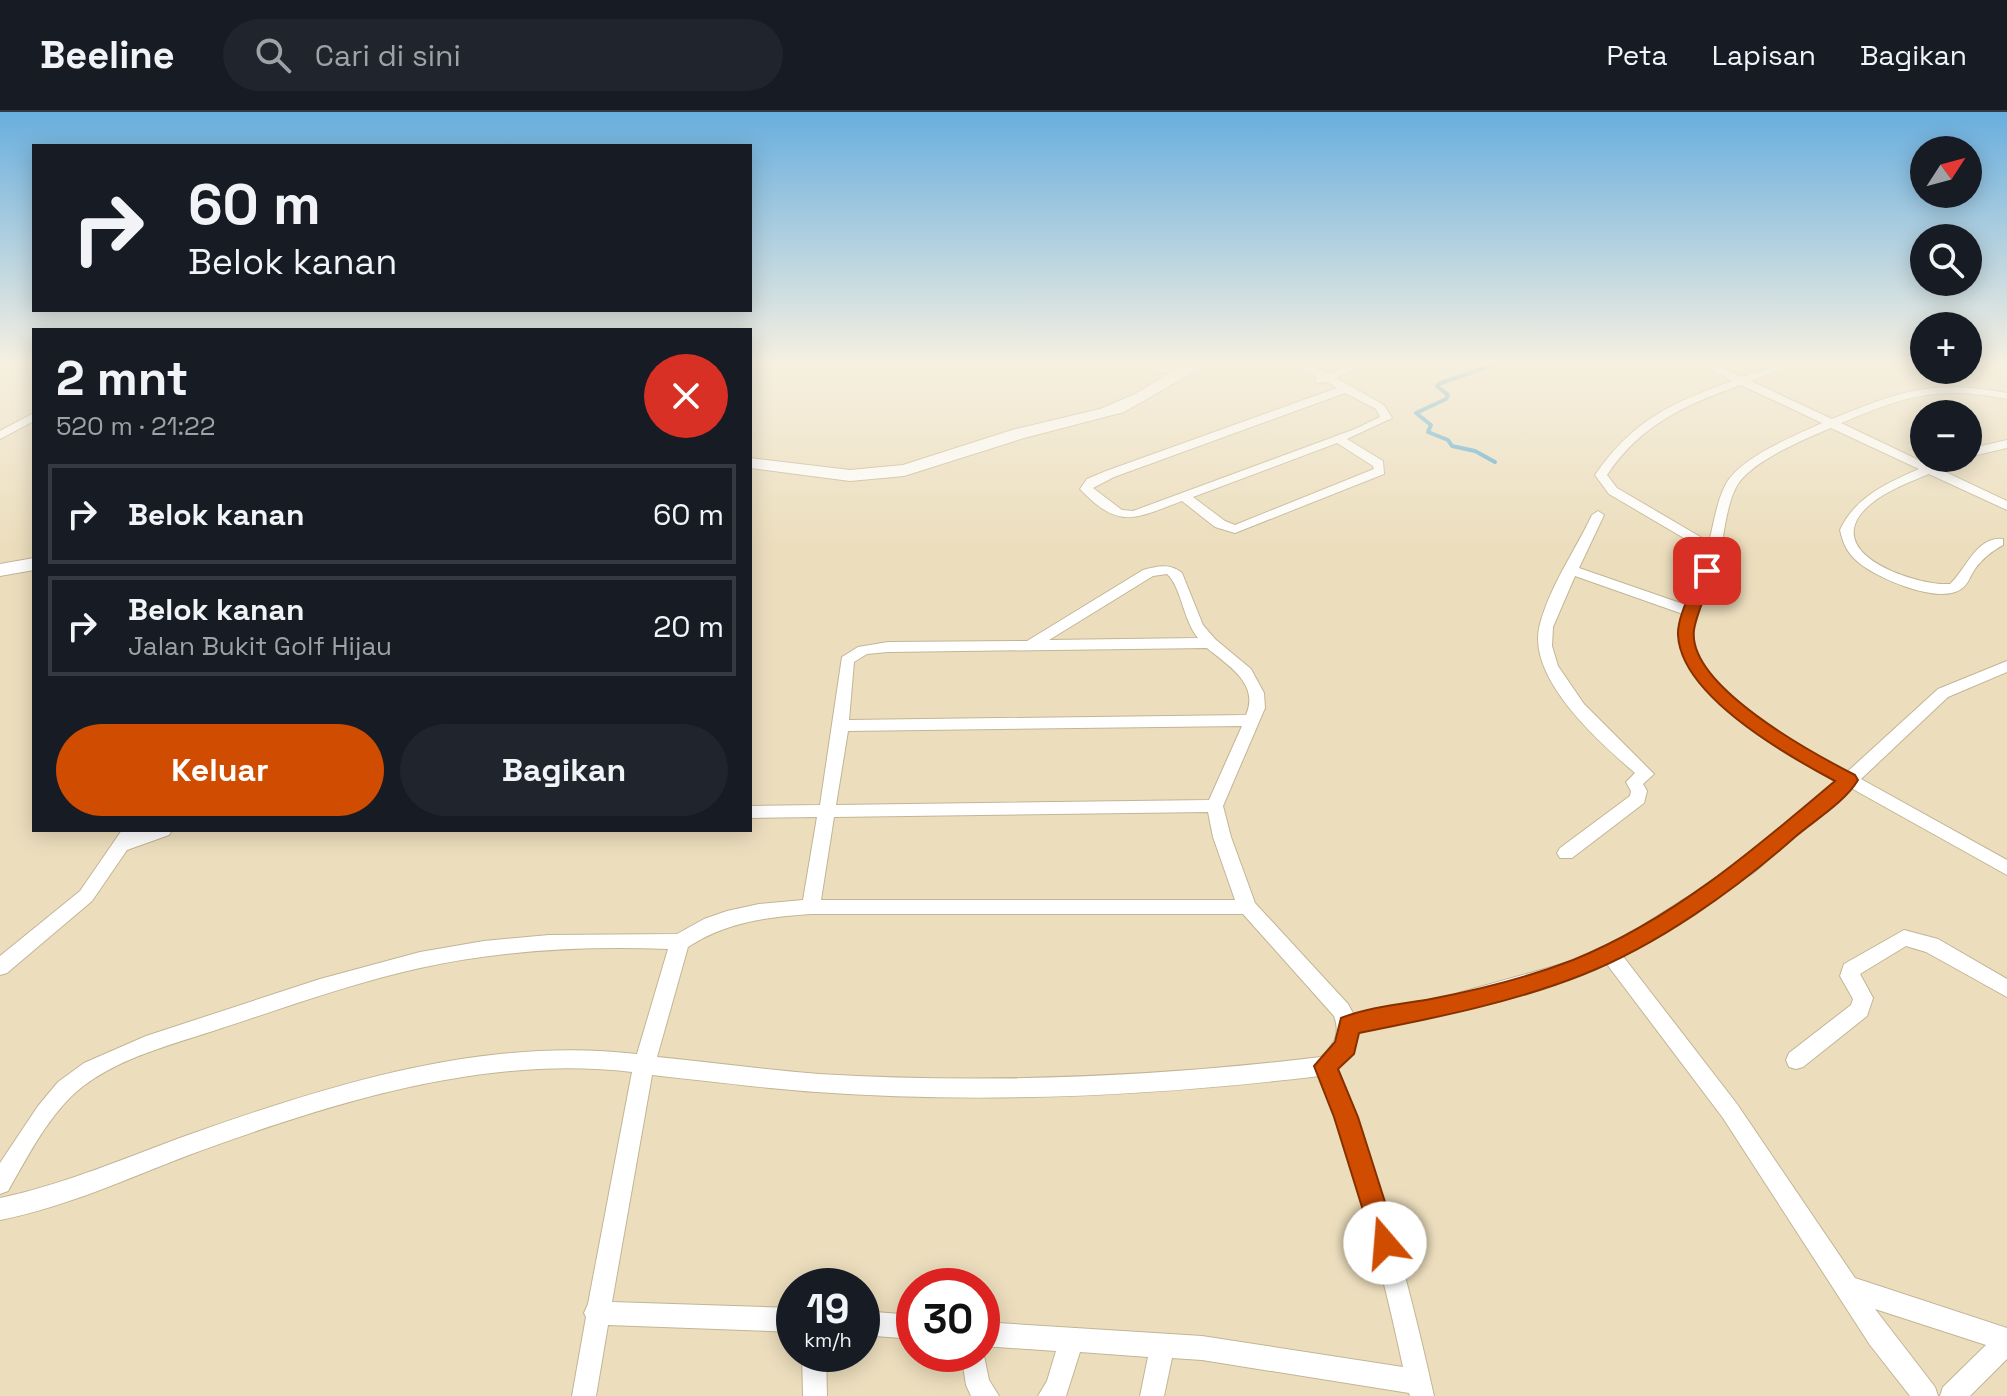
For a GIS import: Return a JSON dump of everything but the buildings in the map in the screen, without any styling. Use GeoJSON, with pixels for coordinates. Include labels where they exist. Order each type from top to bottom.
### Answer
{"type":"FeatureCollection","features":[{"type":"Feature","properties":{"kind":"main road"},"geometry":{"type":"LineString","coordinates":[[752,463],[867,476],[912,468],[1051,425]]}},
{"type":"Feature","properties":{"kind":"main road"},"geometry":{"type":"LineString","coordinates":[[0,570],[32,564]]}},
{"type":"Feature","properties":{"kind":"street"},"geometry":{"type":"LineString","coordinates":[[0,436],[19,425]]}},
{"type":"Feature","properties":{"kind":"street"},"geometry":{"type":"LineString","coordinates":[[1245,425],[1110,474],[1091,482],[1086,489],[1113,511],[1127,516],[1374,425]]}},
{"type":"Feature","properties":{"kind":"street"},"geometry":{"type":"LineString","coordinates":[[1644,425],[1601,475],[1613,491],[1715,551]]}},
{"type":"Feature","properties":{"kind":"street"},"geometry":{"type":"LineString","coordinates":[[1830,425],[1775,450],[1742,471],[1731,485],[1715,551],[1686,631],[1689,650],[1721,694],[1752,724],[1796,753],[2007,868]]}},
{"type":"Feature","properties":{"kind":"street"},"geometry":{"type":"LineString","coordinates":[[1834,425],[1910,461]]}},
{"type":"Feature","properties":{"kind":"street"},"geometry":{"type":"LineString","coordinates":[[1184,497],[1220,524],[1235,529],[1380,471],[1379,464],[1338,439]]}},
{"type":"Feature","properties":{"kind":"street"},"geometry":{"type":"LineString","coordinates":[[1982,450],[2007,444]]}},
{"type":"Feature","properties":{"kind":"street"},"geometry":{"type":"LineString","coordinates":[[1924,472],[1883,493],[1855,513],[1847,535],[1858,558],[1891,575],[1921,585],[1953,589],[1983,552],[2004,540]]}},
{"type":"Feature","properties":{"kind":"street"},"geometry":{"type":"LineString","coordinates":[[1932,472],[2007,506]]}},
{"type":"Feature","properties":{"kind":"street"},"geometry":{"type":"LineString","coordinates":[[1566,853],[1638,799],[1639,791],[1634,782],[1646,774],[1588,722],[1545,653],[1544,629],[1569,569],[1588,540],[1598,515]]}},
{"type":"Feature","properties":{"kind":"street"},"geometry":{"type":"LineString","coordinates":[[1569,569],[1691,612]]}},
{"type":"Feature","properties":{"kind":"street"},"geometry":{"type":"LineString","coordinates":[[0,1209],[38,1201],[95,1182],[264,1118],[353,1091],[416,1077],[551,1058],[598,1059],[804,1082],[908,1089],[1179,1081],[1326,1066],[1346,1047],[1349,1025],[1341,1010],[1247,907],[1233,875],[1215,806],[1252,720],[1257,692],[1248,675],[1239,663],[1209,643],[1188,613],[1177,575],[1170,571],[1159,570],[1107,596],[1032,644]]}},
{"type":"Feature","properties":{"kind":"street"},"geometry":{"type":"LineString","coordinates":[[811,907],[841,726],[844,671],[847,660],[854,652],[888,647],[1209,643]]}},
{"type":"Feature","properties":{"kind":"street"},"geometry":{"type":"LineString","coordinates":[[1349,1025],[1451,1004],[1577,968],[1677,915],[1747,868],[1943,693],[2007,666]]}},
{"type":"Feature","properties":{"kind":"street"},"geometry":{"type":"LineString","coordinates":[[841,726],[1252,720]]}},
{"type":"Feature","properties":{"kind":"street"},"geometry":{"type":"LineString","coordinates":[[752,812],[1215,806]]}},
{"type":"Feature","properties":{"kind":"street"},"geometry":{"type":"LineString","coordinates":[[0,967],[86,896],[126,837],[152,832]]}},
{"type":"Feature","properties":{"kind":"street"},"geometry":{"type":"LineString","coordinates":[[0,1183],[60,1094],[73,1082],[122,1056],[339,981],[422,960],[605,940],[680,942],[703,927],[744,913],[811,907],[1247,907]]}},
{"type":"Feature","properties":{"kind":"street"},"geometry":{"type":"LineString","coordinates":[[1796,1060],[1860,1010],[1863,998],[1850,976],[1851,970],[1904,938],[1931,945],[2007,989]]}},
{"type":"Feature","properties":{"kind":"street"},"geometry":{"type":"LineString","coordinates":[[584,1396],[596,1313],[644,1065],[680,942]]}},
{"type":"Feature","properties":{"kind":"street"},"geometry":{"type":"LineString","coordinates":[[1609,952],[1730,1111],[1879,1336],[1926,1396]]}},
{"type":"Feature","properties":{"kind":"street"},"geometry":{"type":"LineString","coordinates":[[1000,1336],[1202,1348],[1420,1389],[1395,1274],[1346,1117],[1326,1066]]}},
{"type":"Feature","properties":{"kind":"street"},"geometry":{"type":"LineString","coordinates":[[1848,1288],[2007,1341],[1952,1396]]}},
{"type":"Feature","properties":{"kind":"street"},"geometry":{"type":"LineString","coordinates":[[596,1313],[776,1319]]}},
{"type":"Feature","properties":{"kind":"street"},"geometry":{"type":"LineString","coordinates":[[1050,1396],[1057,1388],[1071,1342]]}},
{"type":"Feature","properties":{"kind":"street"},"geometry":{"type":"LineString","coordinates":[[1152,1396],[1163,1345]]}},
{"type":"Feature","properties":{"kind":"street"},"geometry":{"type":"LineString","coordinates":[[814,1372],[815,1396]]}},
{"type":"Feature","properties":{"kind":"street"},"geometry":{"type":"LineString","coordinates":[[976,1372],[978,1385],[987,1396]]}},
{"type":"Feature","properties":{"kind":"waterway"},"geometry":{"type":"LineString","coordinates":[[1431,425],[1428,432],[1448,440],[1452,446],[1475,451],[1495,462]]}},
{"type":"Feature","properties":{"kind":"route"},"geometry":{"type":"LineString","coordinates":[[1385,1243],[1346,1117],[1326,1066],[1346,1047],[1349,1025],[1451,1004],[1577,968],[1633,941],[1747,868],[1849,780],[1796,753],[1752,724],[1700,668],[1689,650],[1686,631],[1707,571]]}}]}
